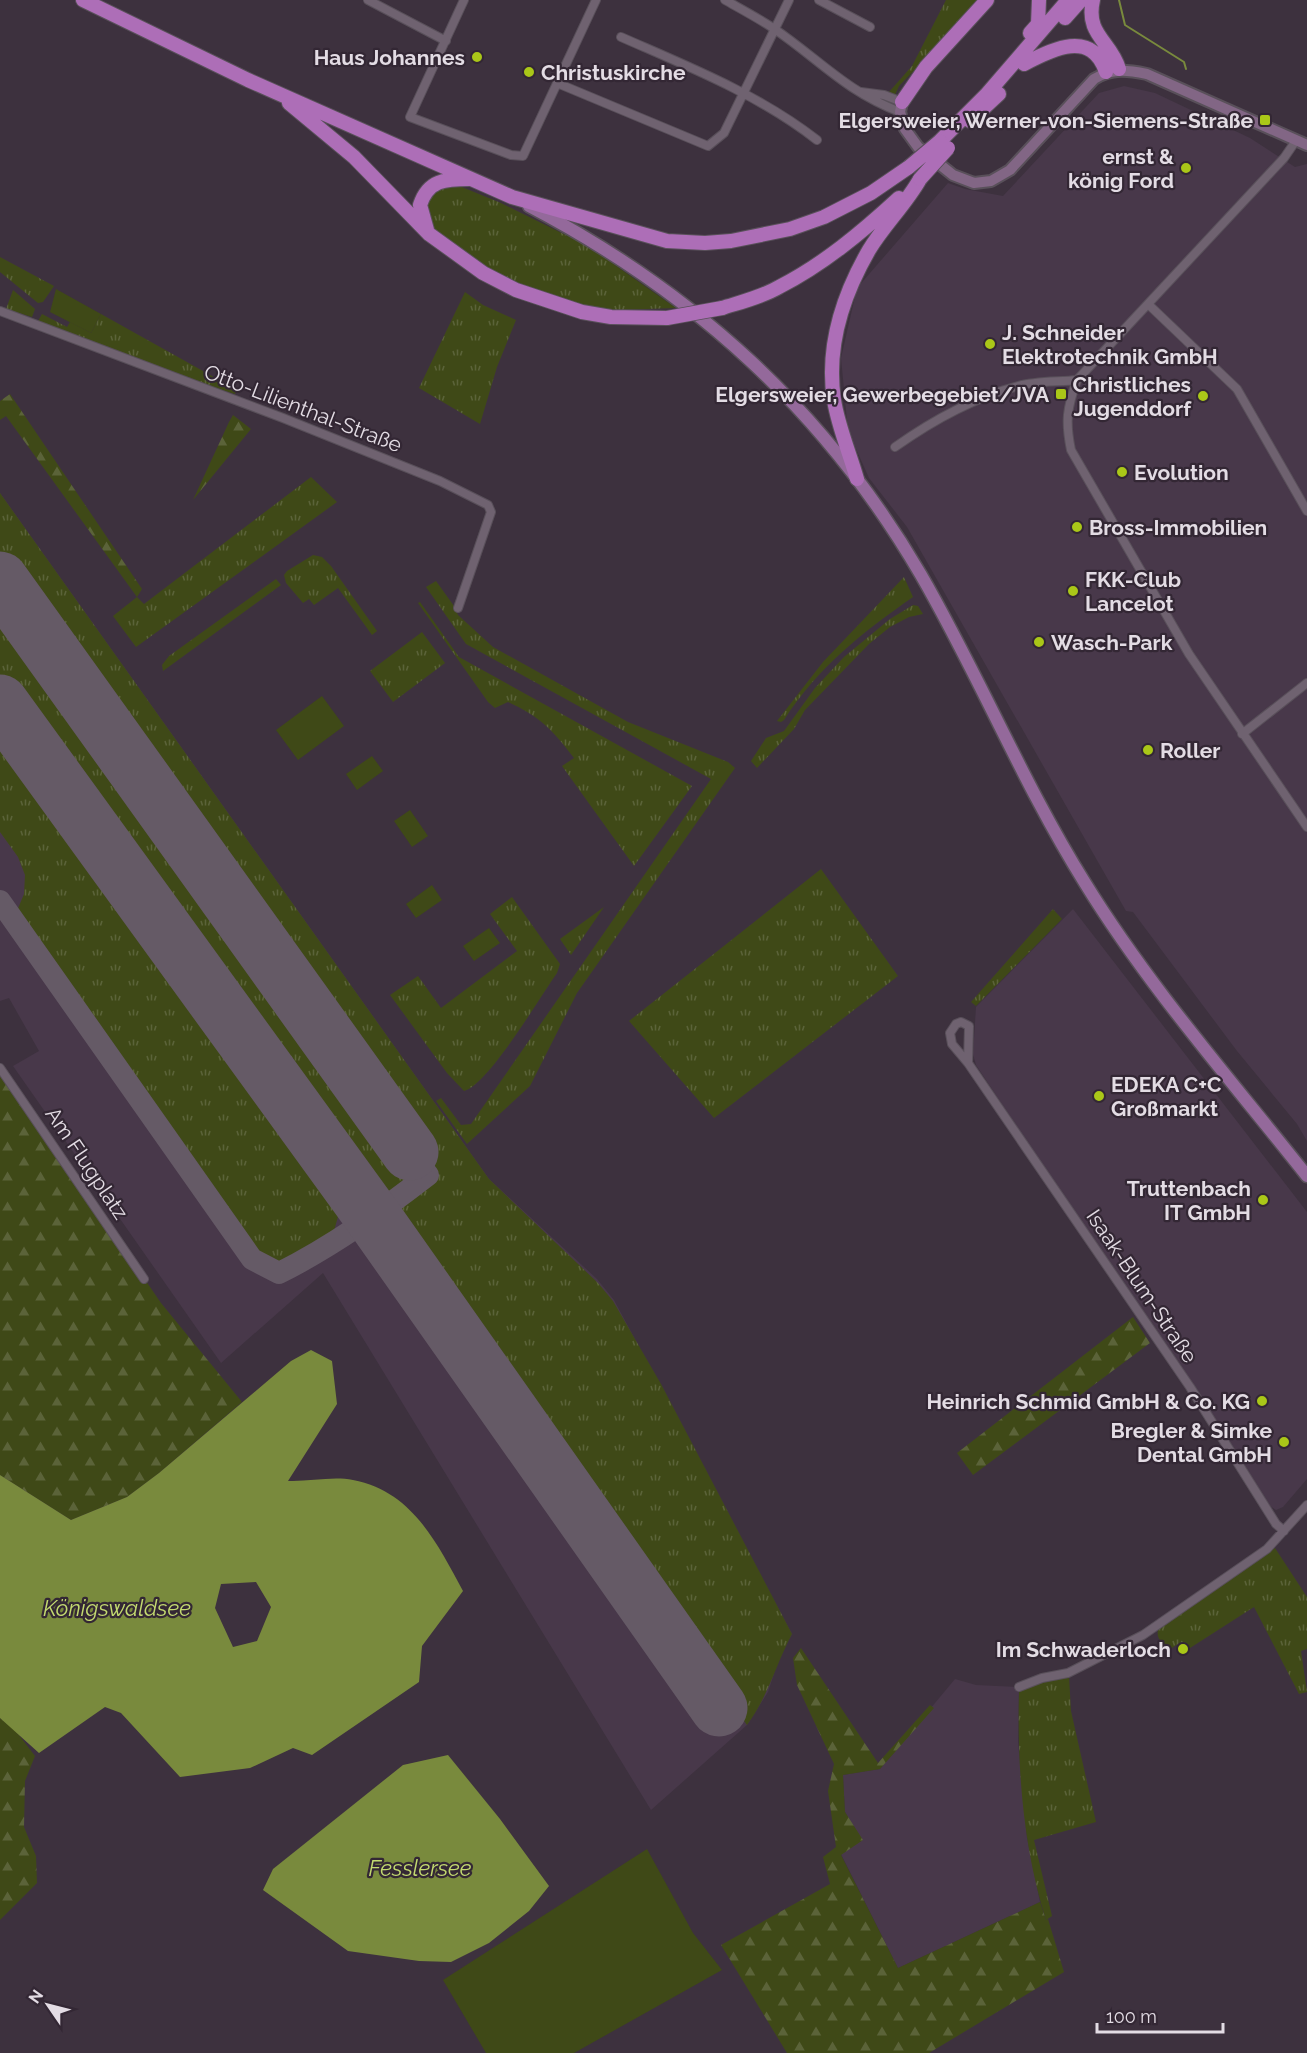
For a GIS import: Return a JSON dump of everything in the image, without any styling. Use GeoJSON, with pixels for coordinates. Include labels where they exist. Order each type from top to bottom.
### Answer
{"type":"FeatureCollection","features":[{"type":"Feature","properties":{"kind":"highway"},"geometry":{"type":"LineString","coordinates":[[83,0],[278,94],[512,197],[667,241],[705,243],[754,237],[824,217],[871,193],[944,145]]}},
{"type":"Feature","properties":{"kind":"highway"},"geometry":{"type":"LineString","coordinates":[[901,107],[926,67],[987,0]]}},
{"type":"Feature","properties":{"kind":"highway"},"geometry":{"type":"LineString","coordinates":[[970,115],[988,83],[1038,24],[1039,0]]}},
{"type":"Feature","properties":{"kind":"highway"},"geometry":{"type":"LineString","coordinates":[[857,480],[834,400],[835,335],[845,299],[870,250],[944,145],[1068,0]]}},
{"type":"Feature","properties":{"kind":"highway"},"geometry":{"type":"LineString","coordinates":[[970,115],[985,110],[1081,0]]}},
{"type":"Feature","properties":{"kind":"highway"},"geometry":{"type":"LineString","coordinates":[[1024,64],[1060,47],[1073,45],[1095,51],[1112,71],[1116,59],[1105,46],[1091,22],[1093,0]]}},
{"type":"Feature","properties":{"kind":"highway"},"geometry":{"type":"LineString","coordinates":[[278,94],[354,158],[429,234],[483,273],[548,303],[611,317],[667,318],[722,308],[777,289],[821,263],[856,238],[920,179]]}},
{"type":"Feature","properties":{"kind":"highway"},"geometry":{"type":"LineString","coordinates":[[429,234],[420,205],[428,189],[444,179],[474,180]]}},
{"type":"Feature","properties":{"kind":"main road"},"geometry":{"type":"LineString","coordinates":[[512,197],[624,260],[684,302],[778,386],[857,480],[918,569],[1084,882],[1138,962],[1307,1176]]}},
{"type":"Feature","properties":{"kind":"street"},"geometry":{"type":"LineString","coordinates":[[368,0],[446,41]]}},
{"type":"Feature","properties":{"kind":"street"},"geometry":{"type":"LineString","coordinates":[[465,0],[410,117],[523,156],[596,0]]}},
{"type":"Feature","properties":{"kind":"street"},"geometry":{"type":"LineString","coordinates":[[725,0],[774,29],[829,73],[856,91],[884,95],[901,107],[905,129],[918,147],[953,175],[974,183],[991,181],[1010,170],[1094,79],[1112,71],[1147,74],[1295,142],[1307,145]]}},
{"type":"Feature","properties":{"kind":"street"},"geometry":{"type":"LineString","coordinates":[[557,83],[708,146],[724,133],[789,0]]}},
{"type":"Feature","properties":{"kind":"street"},"geometry":{"type":"LineString","coordinates":[[819,0],[870,27]]}},
{"type":"Feature","properties":{"kind":"street"},"geometry":{"type":"LineString","coordinates":[[621,37],[766,103],[817,140]]}},
{"type":"Feature","properties":{"kind":"street"},"geometry":{"type":"LineString","coordinates":[[1295,142],[1284,158],[1077,380],[1068,404],[1066,425],[1071,450],[1189,654],[1307,827]]}},
{"type":"Feature","properties":{"kind":"street"},"geometry":{"type":"LineString","coordinates":[[1149,305],[1237,389],[1307,511]]}},
{"type":"Feature","properties":{"kind":"street","name":"Otto-Lilienthal-Straße"},"geometry":{"type":"LineString","coordinates":[[0,311],[283,418],[440,481],[488,505],[491,512],[458,608]]}},
{"type":"Feature","properties":{"kind":"street"},"geometry":{"type":"LineString","coordinates":[[895,447],[934,419],[974,400],[1019,386],[1077,380]]}},
{"type":"Feature","properties":{"kind":"street"},"geometry":{"type":"LineString","coordinates":[[1242,734],[1307,683]]}},
{"type":"Feature","properties":{"kind":"street","name":"Isaak-Blum-Straße"},"geometry":{"type":"LineString","coordinates":[[968,1063],[969,1026],[961,1022],[956,1024],[950,1033],[952,1044],[968,1063],[1190,1387],[1243,1476],[1276,1524],[1284,1531]]}},
{"type":"Feature","properties":{"kind":"street","name":"Am Flugplatz"},"geometry":{"type":"LineString","coordinates":[[0,1068],[144,1279]]}},
{"type":"Feature","properties":{"kind":"street"},"geometry":{"type":"LineString","coordinates":[[1019,1687],[1028,1682],[1079,1668],[1143,1635],[1267,1549],[1307,1505]]}},
{"type":"Feature","properties":{"kind":"shaded area"},"geometry":{"type":"Polygon","coordinates":[[[1124,86],[1155,93],[1250,138],[1295,167],[1307,164],[1307,1141],[1297,1124],[1237,1051],[1133,912],[1126,911],[907,527],[869,478],[848,431],[841,358],[857,288],[948,183],[965,189],[1003,196],[1099,93],[1124,86]]]}},
{"type":"Feature","properties":{"kind":"shaded area"},"geometry":{"type":"Polygon","coordinates":[[[0,493],[489,1179],[597,1279],[614,1300],[792,1634],[779,1658],[768,1692],[747,1725],[651,1810],[323,1273],[221,1363],[13,1066],[39,1051],[9,998],[0,1001],[0,493]]]}},
{"type":"Feature","properties":{"kind":"shaded area"},"geometry":{"type":"Polygon","coordinates":[[[1073,909],[1307,1212],[1307,1479],[1283,1507],[1276,1510],[1267,1504],[976,1065],[973,1054],[976,1007],[1073,909]]]}},
{"type":"Feature","properties":{"kind":"shaded area"},"geometry":{"type":"Polygon","coordinates":[[[955,1679],[976,1685],[1019,1687],[1018,1742],[1027,1838],[1040,1902],[898,1968],[841,1854],[862,1840],[845,1812],[843,1775],[880,1769],[955,1679]]]}},
{"type":"Feature","properties":{"kind":"green space"},"geometry":{"type":"Polygon","coordinates":[[[946,0],[982,0],[899,86],[895,95],[889,92],[912,66],[946,0]]]}},
{"type":"Feature","properties":{"kind":"green space"},"geometry":{"type":"Polygon","coordinates":[[[452,183],[501,203],[588,246],[676,308],[617,310],[573,305],[530,290],[482,268],[430,226],[424,203],[429,192],[452,183]]]}},
{"type":"Feature","properties":{"kind":"green space"},"geometry":{"type":"Polygon","coordinates":[[[0,257],[54,286],[43,302],[38,303],[0,272],[0,257]]]}},
{"type":"Feature","properties":{"kind":"green space"},"geometry":{"type":"Polygon","coordinates":[[[56,289],[101,314],[91,333],[50,312],[56,289]]]}},
{"type":"Feature","properties":{"kind":"green space"},"geometry":{"type":"Polygon","coordinates":[[[13,290],[35,309],[32,317],[6,309],[13,290]]]}},
{"type":"Feature","properties":{"kind":"green space"},"geometry":{"type":"Polygon","coordinates":[[[465,292],[483,305],[516,320],[497,367],[480,424],[419,388],[465,292]]]}},
{"type":"Feature","properties":{"kind":"green space"},"geometry":{"type":"Polygon","coordinates":[[[42,314],[67,327],[70,322],[91,333],[101,314],[237,390],[235,394],[225,391],[38,321],[42,314]]]}},
{"type":"Feature","properties":{"kind":"green space"},"geometry":{"type":"Polygon","coordinates":[[[10,394],[142,589],[137,597],[6,416],[0,420],[0,401],[10,394]]]}},
{"type":"Feature","properties":{"kind":"green space"},"geometry":{"type":"Polygon","coordinates":[[[233,415],[251,429],[193,500],[229,422],[233,415]]]}},
{"type":"Feature","properties":{"kind":"green space"},"geometry":{"type":"Polygon","coordinates":[[[311,477],[337,502],[136,647],[113,616],[137,597],[144,604],[311,477]]]}},
{"type":"Feature","properties":{"kind":"green space"},"geometry":{"type":"Polygon","coordinates":[[[0,493],[489,1179],[598,1283],[613,1301],[661,1384],[792,1634],[761,1703],[747,1725],[494,1366],[0,681],[0,493]]]}},
{"type":"Feature","properties":{"kind":"green space"},"geometry":{"type":"Polygon","coordinates":[[[313,555],[322,557],[331,566],[377,631],[372,635],[338,588],[314,605],[309,599],[303,603],[286,583],[284,575],[287,571],[313,555]]]}},
{"type":"Feature","properties":{"kind":"green space"},"geometry":{"type":"Polygon","coordinates":[[[904,577],[913,597],[842,652],[811,683],[784,720],[777,721],[823,662],[904,577]]]}},
{"type":"Feature","properties":{"kind":"green space"},"geometry":{"type":"Polygon","coordinates":[[[276,579],[281,585],[163,671],[162,665],[169,656],[276,579]]]}},
{"type":"Feature","properties":{"kind":"green space"},"geometry":{"type":"Polygon","coordinates":[[[436,581],[458,615],[493,647],[628,722],[728,762],[735,768],[577,993],[530,1086],[467,1144],[436,1101],[441,1098],[461,1125],[471,1124],[711,779],[466,644],[426,587],[436,581]]]}},
{"type":"Feature","properties":{"kind":"green space"},"geometry":{"type":"Polygon","coordinates":[[[420,602],[459,657],[692,786],[634,866],[562,766],[574,758],[566,748],[545,725],[528,713],[508,702],[495,708],[488,702],[418,603],[420,602]]]}},
{"type":"Feature","properties":{"kind":"green space"},"geometry":{"type":"Polygon","coordinates":[[[913,605],[918,606],[923,614],[909,617],[890,627],[869,644],[805,710],[794,729],[757,768],[751,761],[766,738],[784,731],[815,688],[844,657],[890,619],[913,605]]]}},
{"type":"Feature","properties":{"kind":"green space"},"geometry":{"type":"Polygon","coordinates":[[[422,632],[445,663],[393,702],[370,671],[422,632]]]}},
{"type":"Feature","properties":{"kind":"green space"},"geometry":{"type":"Polygon","coordinates":[[[322,696],[344,726],[298,760],[276,730],[322,696]]]}},
{"type":"Feature","properties":{"kind":"green space"},"geometry":{"type":"Polygon","coordinates":[[[0,725],[342,1202],[334,1231],[281,1262],[256,1253],[14,918],[24,894],[25,875],[18,857],[0,832],[0,725]]]}},
{"type":"Feature","properties":{"kind":"green space"},"geometry":{"type":"Polygon","coordinates":[[[372,756],[383,771],[357,790],[346,774],[372,756]]]}},
{"type":"Feature","properties":{"kind":"green space"},"geometry":{"type":"Polygon","coordinates":[[[410,810],[428,836],[412,847],[394,821],[410,810]]]}},
{"type":"Feature","properties":{"kind":"green space"},"geometry":{"type":"Polygon","coordinates":[[[821,869],[898,976],[714,1118],[629,1021],[821,869]]]}},
{"type":"Feature","properties":{"kind":"green space"},"geometry":{"type":"Polygon","coordinates":[[[432,885],[442,900],[416,918],[406,904],[432,885]]]}},
{"type":"Feature","properties":{"kind":"green space"},"geometry":{"type":"Polygon","coordinates":[[[512,897],[560,964],[557,973],[499,1057],[474,1085],[464,1091],[447,1073],[390,995],[418,976],[441,1008],[517,951],[490,914],[512,897]]]}},
{"type":"Feature","properties":{"kind":"green space"},"geometry":{"type":"Polygon","coordinates":[[[604,907],[571,955],[560,939],[604,907]]]}},
{"type":"Feature","properties":{"kind":"green space"},"geometry":{"type":"Polygon","coordinates":[[[1053,909],[1062,919],[976,1006],[971,1002],[1053,909]]]}},
{"type":"Feature","properties":{"kind":"green space"},"geometry":{"type":"Polygon","coordinates":[[[489,928],[500,943],[474,961],[463,946],[489,928]]]}},
{"type":"Feature","properties":{"kind":"green space"},"geometry":{"type":"Polygon","coordinates":[[[0,1068],[161,1303],[242,1402],[159,1473],[127,1497],[71,1520],[0,1475],[0,1068]]]}},
{"type":"Feature","properties":{"kind":"green space"},"geometry":{"type":"Polygon","coordinates":[[[1133,1317],[1150,1343],[973,1475],[957,1453],[1133,1317]]]}},
{"type":"Feature","properties":{"kind":"green space"},"geometry":{"type":"Polygon","coordinates":[[[1275,1548],[1307,1597],[1307,1649],[1301,1651],[1307,1692],[1299,1694],[1254,1607],[1190,1648],[1181,1642],[1172,1648],[1161,1642],[1158,1637],[1158,1630],[1275,1548]]]}},
{"type":"Feature","properties":{"kind":"green space"},"geometry":{"type":"Polygon","coordinates":[[[801,1648],[878,1763],[930,1705],[934,1708],[880,1769],[843,1775],[845,1812],[863,1840],[841,1855],[898,1968],[1040,1902],[1046,1920],[1048,1919],[1064,1972],[929,2053],[787,2053],[721,1945],[830,1884],[823,1857],[836,1847],[828,1791],[834,1764],[797,1685],[793,1658],[801,1648]]]}},
{"type":"Feature","properties":{"kind":"green space"},"geometry":{"type":"Polygon","coordinates":[[[1069,1676],[1071,1711],[1096,1822],[1034,1840],[1052,1916],[1046,1920],[1032,1864],[1023,1807],[1019,1749],[1019,1692],[1037,1683],[1069,1676]]]}},
{"type":"Feature","properties":{"kind":"green space"},"geometry":{"type":"Polygon","coordinates":[[[0,1718],[15,1730],[35,1756],[25,1781],[24,1827],[36,1856],[37,1883],[0,1920],[0,1718]]]}},
{"type":"Feature","properties":{"kind":"green space"},"geometry":{"type":"Polygon","coordinates":[[[647,1849],[693,1933],[722,1970],[574,2053],[486,2053],[443,1980],[647,1849]]]}},
{"type":"Feature","properties":{"kind":"water","name":"Königswaldsee"},"geometry":{"type":"Polygon","coordinates":[[[311,1350],[332,1361],[337,1404],[288,1481],[353,1480],[374,1486],[391,1495],[407,1507],[432,1538],[463,1591],[422,1646],[419,1682],[312,1755],[293,1748],[250,1768],[180,1777],[121,1713],[105,1707],[39,1753],[0,1718],[0,1475],[71,1520],[127,1497],[159,1473],[291,1361],[311,1350]],[[256,1582],[221,1584],[215,1608],[233,1647],[257,1641],[271,1607],[256,1582]]]}},
{"type":"Feature","properties":{"kind":"water","name":"Fesslersee"},"geometry":{"type":"Polygon","coordinates":[[[448,1755],[500,1819],[549,1886],[529,1911],[489,1943],[451,1962],[419,1961],[348,1951],[263,1890],[273,1869],[403,1765],[448,1755]]]}},
{"type":"Feature","properties":{"kind":"waterway"},"geometry":{"type":"LineString","coordinates":[[1119,0],[1125,25],[1184,62],[1186,69]]}},
{"type":"Feature","properties":{"kind":"taxiway"},"geometry":{"type":"LineString","coordinates":[[0,901],[252,1259],[279,1273],[356,1228],[428,1175],[410,1152]]}},
{"type":"Feature","properties":{"kind":"runway"},"geometry":{"type":"LineString","coordinates":[[0,580],[410,1152]]}},
{"type":"Feature","properties":{"kind":"runway"},"geometry":{"type":"LineString","coordinates":[[0,703],[373,1217],[719,1708]]}},
{"type":"Feature","properties":{"kind":"place","name":"Haus Johannes"},"geometry":{"type":"Point","coordinates":[477,57]}},
{"type":"Feature","properties":{"kind":"place","name":"Christuskirche"},"geometry":{"type":"Point","coordinates":[529,72]}},
{"type":"Feature","properties":{"kind":"place","name":"Elgersweier, Werner-von-Siemens-Straße"},"geometry":{"type":"Point","coordinates":[1265,120]}},
{"type":"Feature","properties":{"kind":"place","name":"ernst & könig Ford"},"geometry":{"type":"Point","coordinates":[1186,168]}},
{"type":"Feature","properties":{"kind":"place","name":"J. Schneider Elektrotechnik GmbH"},"geometry":{"type":"Point","coordinates":[990,344]}},
{"type":"Feature","properties":{"kind":"place","name":"Elgersweier, Gewerbegebiet/JVA"},"geometry":{"type":"Point","coordinates":[1061,394]}},
{"type":"Feature","properties":{"kind":"place","name":"Christliches Jugenddorf"},"geometry":{"type":"Point","coordinates":[1203,396]}},
{"type":"Feature","properties":{"kind":"place","name":"Evolution"},"geometry":{"type":"Point","coordinates":[1122,472]}},
{"type":"Feature","properties":{"kind":"place","name":"Bross-Immobilien"},"geometry":{"type":"Point","coordinates":[1077,527]}},
{"type":"Feature","properties":{"kind":"place","name":"FKK-Club Lancelot"},"geometry":{"type":"Point","coordinates":[1073,591]}},
{"type":"Feature","properties":{"kind":"place","name":"Wasch-Park"},"geometry":{"type":"Point","coordinates":[1039,642]}},
{"type":"Feature","properties":{"kind":"place","name":"Roller"},"geometry":{"type":"Point","coordinates":[1148,750]}},
{"type":"Feature","properties":{"kind":"place","name":"EDEKA C+C Großmarkt"},"geometry":{"type":"Point","coordinates":[1099,1096]}},
{"type":"Feature","properties":{"kind":"place","name":"Truttenbach IT GmbH"},"geometry":{"type":"Point","coordinates":[1263,1200]}},
{"type":"Feature","properties":{"kind":"place","name":"Heinrich Schmid GmbH & Co. KG"},"geometry":{"type":"Point","coordinates":[1262,1401]}},
{"type":"Feature","properties":{"kind":"place","name":"Bregler & Simke Dental GmbH"},"geometry":{"type":"Point","coordinates":[1284,1442]}},
{"type":"Feature","properties":{"kind":"place","name":"Im Schwaderloch"},"geometry":{"type":"Point","coordinates":[1183,1649]}}]}
